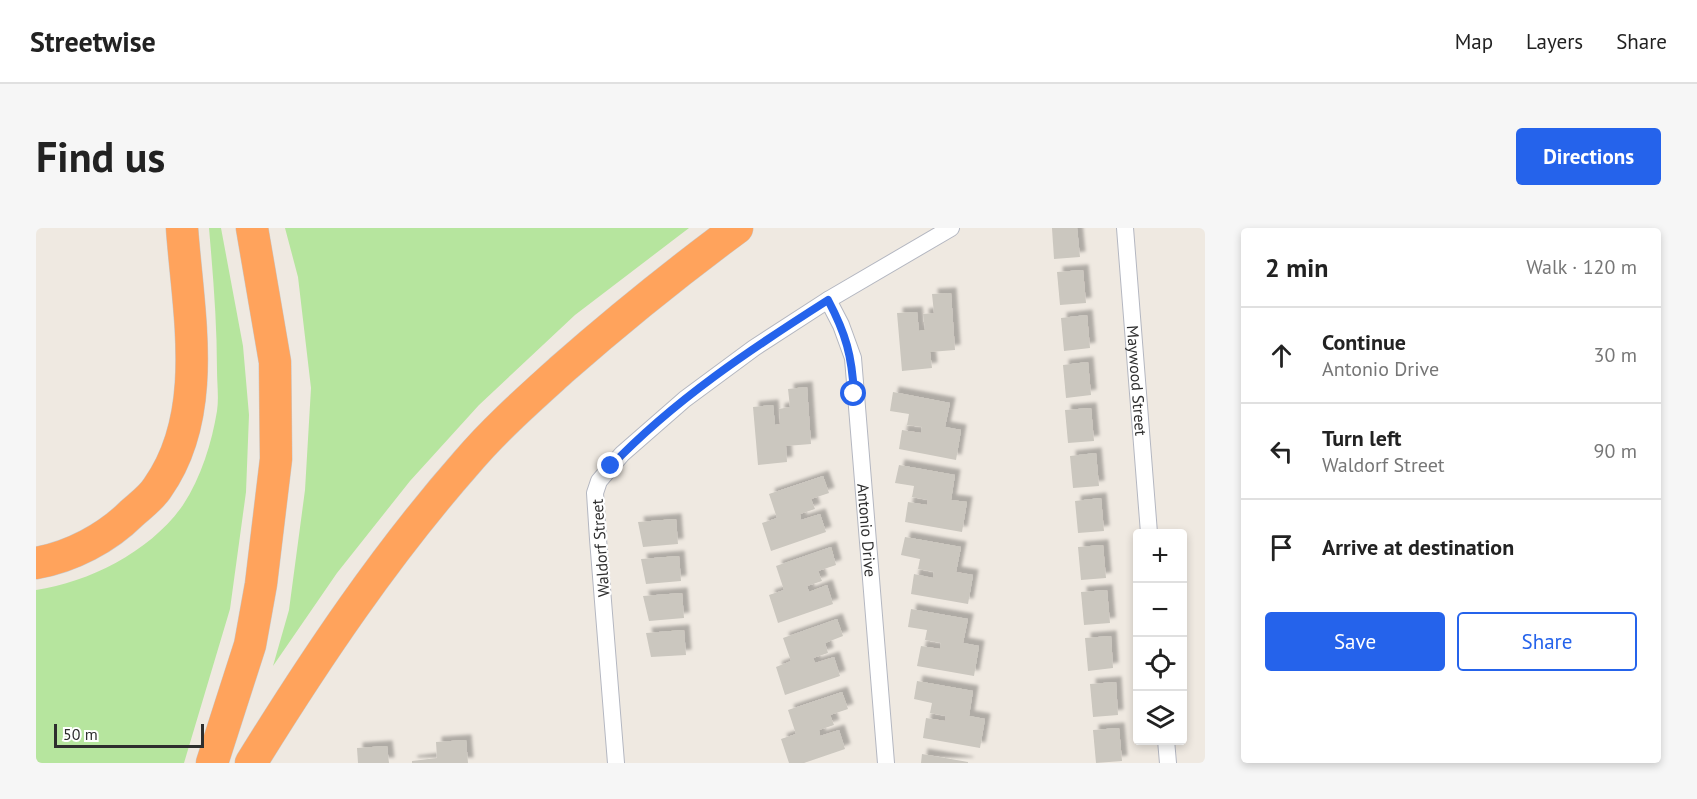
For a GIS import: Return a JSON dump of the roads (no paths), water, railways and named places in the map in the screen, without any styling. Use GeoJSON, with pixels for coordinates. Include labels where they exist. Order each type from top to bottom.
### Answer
{"type":"FeatureCollection","features":[{"type":"Feature","properties":{"kind":"highway"},"geometry":{"type":"LineString","coordinates":[[36,564],[77,550],[120,525],[158,489],[175,457],[186,426],[191,400],[190,340],[182,228]]}},
{"type":"Feature","properties":{"kind":"highway"},"geometry":{"type":"LineString","coordinates":[[212,763],[249,645],[261,584],[276,459],[275,362],[252,228]]}},
{"type":"Feature","properties":{"kind":"highway"},"geometry":{"type":"LineString","coordinates":[[251,763],[374,577],[468,460],[536,393],[607,330],[671,276],[737,228]]}},
{"type":"Feature","properties":{"kind":"street","name":"Waldorf Street"},"geometry":{"type":"LineString","coordinates":[[616,763],[598,539],[596,493],[599,481],[622,454],[685,399],[754,348],[828,300],[951,228]]}},
{"type":"Feature","properties":{"kind":"street","name":"Maywood Street"},"geometry":{"type":"LineString","coordinates":[[1125,228],[1149,529]]}},
{"type":"Feature","properties":{"kind":"street","name":"Antonio Drive"},"geometry":{"type":"LineString","coordinates":[[828,300],[841,325],[853,358],[886,763]]}},
{"type":"Feature","properties":{"kind":"street"},"geometry":{"type":"LineString","coordinates":[[1166,745],[1168,763]]}}]}
